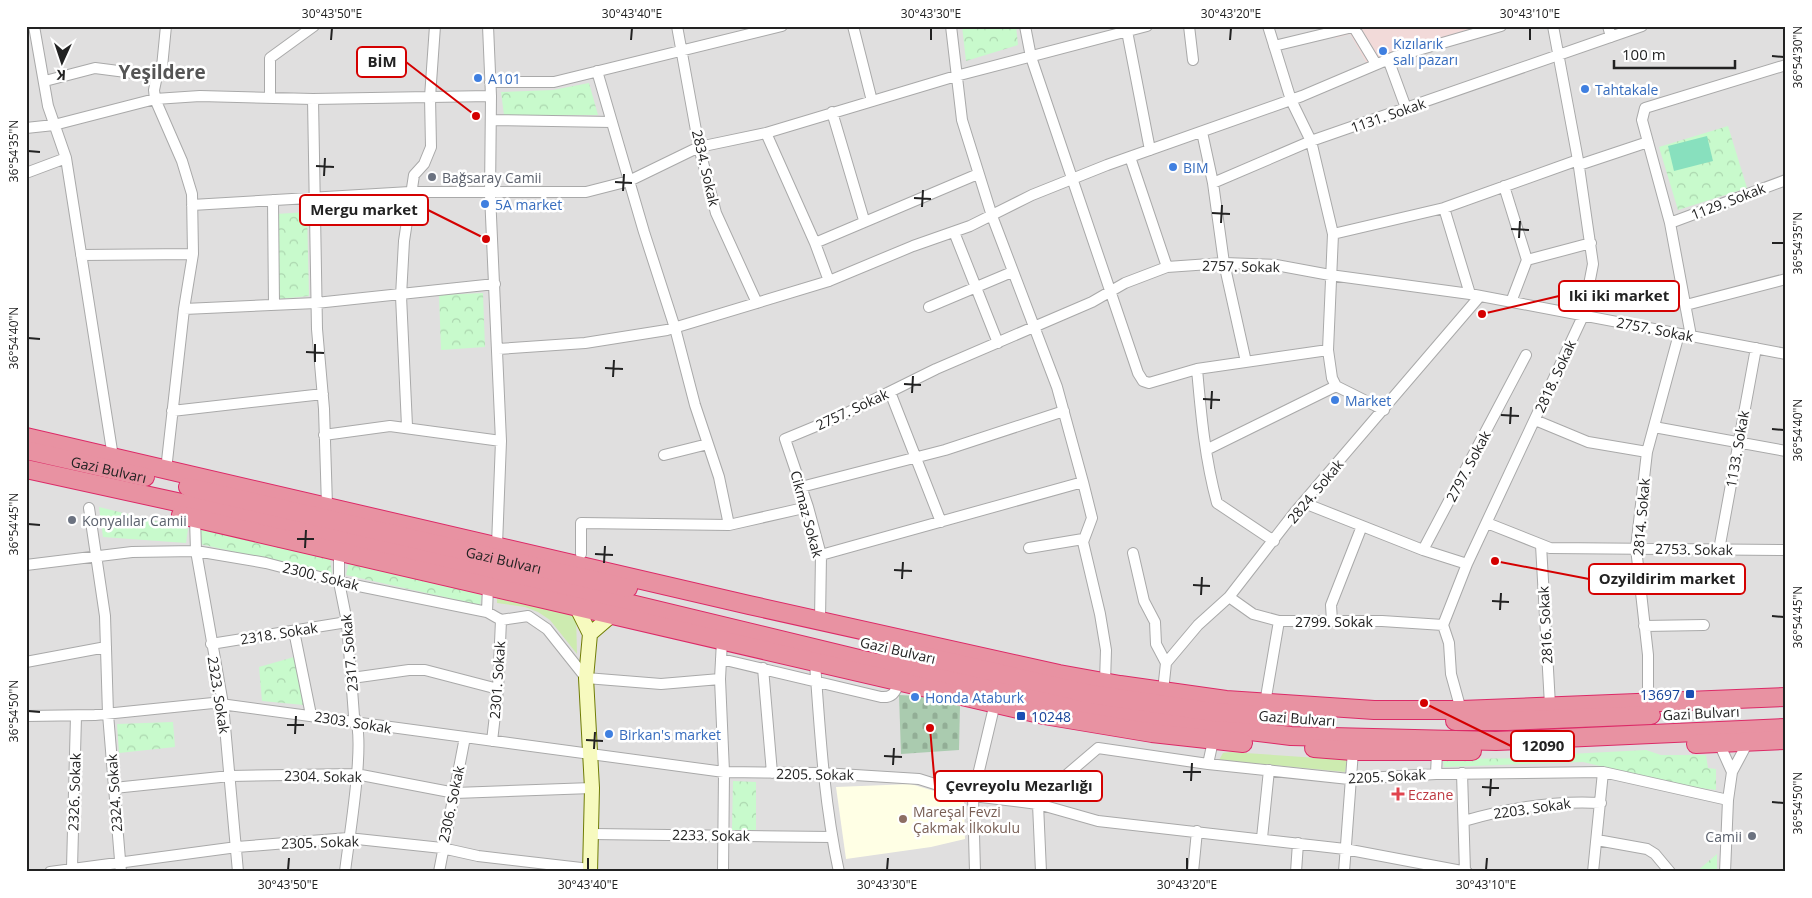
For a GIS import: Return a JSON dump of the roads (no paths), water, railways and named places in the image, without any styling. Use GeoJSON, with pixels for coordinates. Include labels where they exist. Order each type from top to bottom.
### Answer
{"type":"FeatureCollection","features":[{"type":"Feature","properties":{"kind":"highway"},"geometry":{"type":"LineString","coordinates":[[26,437],[820,620],[1105,682],[1162,691],[1265,703],[1374,710],[1461,710],[1786,697]]}},
{"type":"Feature","properties":{"kind":"highway","name":"Gazi Bulvarı"},"geometry":{"type":"LineString","coordinates":[[26,450],[1090,694],[1213,712],[1337,720],[1507,721],[1786,709]]}},
{"type":"Feature","properties":{"kind":"highway","name":"Gazi Bulvarı"},"geometry":{"type":"LineString","coordinates":[[26,469],[514,576],[863,660],[1108,714],[1291,736],[1496,741],[1786,728]]}},
{"type":"Feature","properties":{"kind":"highway"},"geometry":{"type":"LineString","coordinates":[[67,478],[151,507],[612,615],[721,650],[815,663],[1044,715],[1152,733],[1213,741],[1353,751],[1437,752],[1786,740]]}},
{"type":"Feature","properties":{"kind":"highway"},"geometry":{"type":"LineString","coordinates":[[1461,710],[1507,721],[1550,706]]}},
{"type":"Feature","properties":{"kind":"highway"},"geometry":{"type":"LineString","coordinates":[[1511,750],[1545,739],[1580,748]]}},
{"type":"Feature","properties":{"kind":"main road"},"geometry":{"type":"LineString","coordinates":[[576,606],[590,634],[586,678],[592,788],[590,871]]}},
{"type":"Feature","properties":{"kind":"main road"},"geometry":{"type":"LineString","coordinates":[[590,634],[612,615]]}},
{"type":"Feature","properties":{"kind":"street"},"geometry":{"type":"LineString","coordinates":[[166,26],[162,67],[157,76],[154,90],[155,99],[182,161],[192,194],[193,254],[184,309],[166,470]]}},
{"type":"Feature","properties":{"kind":"street"},"geometry":{"type":"LineString","coordinates":[[270,97],[270,58],[314,26]]}},
{"type":"Feature","properties":{"kind":"street"},"geometry":{"type":"LineString","coordinates":[[407,426],[400,296],[410,192],[414,176],[424,164],[432,147],[430,97],[435,26]]}},
{"type":"Feature","properties":{"kind":"street"},"geometry":{"type":"LineString","coordinates":[[488,26],[491,96],[490,194],[501,441],[497,545]]}},
{"type":"Feature","properties":{"kind":"street","name":"2834. Sokak"},"geometry":{"type":"LineString","coordinates":[[677,26],[699,147],[716,213],[757,303]]}},
{"type":"Feature","properties":{"kind":"street"},"geometry":{"type":"LineString","coordinates":[[490,82],[554,82],[782,26]]}},
{"type":"Feature","properties":{"kind":"street"},"geometry":{"type":"LineString","coordinates":[[853,26],[872,101]]}},
{"type":"Feature","properties":{"kind":"street"},"geometry":{"type":"LineString","coordinates":[[951,26],[962,120],[992,216],[1057,387],[1092,518],[1083,539],[1106,650],[1105,682]]}},
{"type":"Feature","properties":{"kind":"street"},"geometry":{"type":"LineString","coordinates":[[1025,26],[1031,57],[1110,292],[1138,373],[1143,381],[1149,383],[1197,370],[1328,350]]}},
{"type":"Feature","properties":{"kind":"street"},"geometry":{"type":"LineString","coordinates":[[192,205],[314,196],[410,192],[490,194],[586,192],[629,181],[699,147],[766,132],[1127,28],[1147,26]]}},
{"type":"Feature","properties":{"kind":"street"},"geometry":{"type":"LineString","coordinates":[[1188,26],[1193,60]]}},
{"type":"Feature","properties":{"kind":"street"},"geometry":{"type":"LineString","coordinates":[[1268,26],[1291,100],[1311,141],[1334,234],[1330,275],[1328,350],[1332,378],[1336,386],[1384,410]]}},
{"type":"Feature","properties":{"kind":"street"},"geometry":{"type":"LineString","coordinates":[[498,349],[585,343],[676,328],[829,281],[992,216],[1032,194],[1073,178],[1291,100],[1388,59],[1476,30],[1501,26]]}},
{"type":"Feature","properties":{"kind":"street","name":"2818. Sokak"},"geometry":{"type":"LineString","coordinates":[[1444,626],[1467,564],[1583,316],[1593,264],[1578,162],[1553,26]]}},
{"type":"Feature","properties":{"kind":"street"},"geometry":{"type":"LineString","coordinates":[[1608,26],[1611,37]]}},
{"type":"Feature","properties":{"kind":"street","name":"1131. Sokak"},"geometry":{"type":"LineString","coordinates":[[1213,183],[1311,141],[1642,26]]}},
{"type":"Feature","properties":{"kind":"street"},"geometry":{"type":"LineString","coordinates":[[1274,46],[1355,27],[1376,64]]}},
{"type":"Feature","properties":{"kind":"street"},"geometry":{"type":"LineString","coordinates":[[1127,28],[1150,150]]}},
{"type":"Feature","properties":{"kind":"street"},"geometry":{"type":"LineString","coordinates":[[32,30],[54,125],[66,158],[114,457]]}},
{"type":"Feature","properties":{"kind":"street"},"geometry":{"type":"LineString","coordinates":[[1388,59],[1406,108]]}},
{"type":"Feature","properties":{"kind":"street"},"geometry":{"type":"LineString","coordinates":[[1691,336],[1670,223],[1642,120],[1645,108],[1786,65]]}},
{"type":"Feature","properties":{"kind":"street"},"geometry":{"type":"LineString","coordinates":[[45,81],[95,68],[157,76]]}},
{"type":"Feature","properties":{"kind":"street"},"geometry":{"type":"LineString","coordinates":[[597,72],[629,181],[676,328],[695,405],[719,477],[729,525]]}},
{"type":"Feature","properties":{"kind":"street"},"geometry":{"type":"LineString","coordinates":[[26,128],[54,125],[155,99],[200,96],[313,99],[491,96]]}},
{"type":"Feature","properties":{"kind":"street"},"geometry":{"type":"LineString","coordinates":[[313,99],[316,303],[323,394],[327,506]]}},
{"type":"Feature","properties":{"kind":"street"},"geometry":{"type":"LineString","coordinates":[[832,112],[864,220]]}},
{"type":"Feature","properties":{"kind":"street"},"geometry":{"type":"LineString","coordinates":[[491,120],[612,122]]}},
{"type":"Feature","properties":{"kind":"street"},"geometry":{"type":"LineString","coordinates":[[766,132],[815,243],[829,281]]}},
{"type":"Feature","properties":{"kind":"street"},"geometry":{"type":"LineString","coordinates":[[1202,132],[1213,183],[1224,263],[1246,362]]}},
{"type":"Feature","properties":{"kind":"street"},"geometry":{"type":"LineString","coordinates":[[1334,234],[1444,208],[1578,162],[1648,142]]}},
{"type":"Feature","properties":{"kind":"street"},"geometry":{"type":"LineString","coordinates":[[1130,157],[1166,267]]}},
{"type":"Feature","properties":{"kind":"street"},"geometry":{"type":"LineString","coordinates":[[26,173],[66,158]]}},
{"type":"Feature","properties":{"kind":"street"},"geometry":{"type":"LineString","coordinates":[[815,243],[864,220],[978,174]]}},
{"type":"Feature","properties":{"kind":"street","name":"1129. Sokak"},"geometry":{"type":"LineString","coordinates":[[1670,223],[1786,180]]}},
{"type":"Feature","properties":{"kind":"street"},"geometry":{"type":"LineString","coordinates":[[1504,186],[1527,260],[1511,302]]}},
{"type":"Feature","properties":{"kind":"street"},"geometry":{"type":"LineString","coordinates":[[273,200],[274,305]]}},
{"type":"Feature","properties":{"kind":"street"},"geometry":{"type":"LineString","coordinates":[[1444,208],[1475,295]]}},
{"type":"Feature","properties":{"kind":"street"},"geometry":{"type":"LineString","coordinates":[[954,232],[998,343]]}},
{"type":"Feature","properties":{"kind":"street"},"geometry":{"type":"LineString","coordinates":[[1527,260],[1591,243]]}},
{"type":"Feature","properties":{"kind":"street"},"geometry":{"type":"LineString","coordinates":[[82,255],[193,254]]}},
{"type":"Feature","properties":{"kind":"street","name":"2757. Sokak"},"geometry":{"type":"LineString","coordinates":[[785,439],[843,415],[936,369],[1092,302],[1125,283],[1166,267],[1224,263],[1276,265],[1330,275],[1475,295],[1786,354]]}},
{"type":"Feature","properties":{"kind":"street"},"geometry":{"type":"LineString","coordinates":[[929,308],[1012,272]]}},
{"type":"Feature","properties":{"kind":"street"},"geometry":{"type":"LineString","coordinates":[[1686,305],[1786,280]]}},
{"type":"Feature","properties":{"kind":"street"},"geometry":{"type":"LineString","coordinates":[[184,309],[316,303],[400,296],[495,284]]}},
{"type":"Feature","properties":{"kind":"street","name":"2824. Sokak"},"geometry":{"type":"LineString","coordinates":[[1166,663],[1198,625],[1230,598],[1304,502],[1384,410],[1475,295]]}},
{"type":"Feature","properties":{"kind":"street","name":"2814. Sokak"},"geometry":{"type":"LineString","coordinates":[[1648,703],[1648,655],[1636,548],[1647,452],[1679,334]]}},
{"type":"Feature","properties":{"kind":"street","name":"1133. Sokak"},"geometry":{"type":"LineString","coordinates":[[1719,550],[1756,348]]}},
{"type":"Feature","properties":{"kind":"street","name":"2797. Sokak"},"geometry":{"type":"LineString","coordinates":[[1423,550],[1526,355]]}},
{"type":"Feature","properties":{"kind":"street"},"geometry":{"type":"LineString","coordinates":[[1197,370],[1206,450],[1217,503],[1274,541]]}},
{"type":"Feature","properties":{"kind":"street"},"geometry":{"type":"LineString","coordinates":[[1206,450],[1324,394],[1336,386]]}},
{"type":"Feature","properties":{"kind":"street"},"geometry":{"type":"LineString","coordinates":[[890,392],[941,522]]}},
{"type":"Feature","properties":{"kind":"street"},"geometry":{"type":"LineString","coordinates":[[172,411],[323,394]]}},
{"type":"Feature","properties":{"kind":"street"},"geometry":{"type":"LineString","coordinates":[[801,488],[916,458],[1064,411]]}},
{"type":"Feature","properties":{"kind":"street"},"geometry":{"type":"LineString","coordinates":[[1535,420],[1588,442],[1647,452]]}},
{"type":"Feature","properties":{"kind":"street"},"geometry":{"type":"LineString","coordinates":[[324,436],[390,426],[407,426],[501,441]]}},
{"type":"Feature","properties":{"kind":"street"},"geometry":{"type":"LineString","coordinates":[[1654,427],[1786,451]]}},
{"type":"Feature","properties":{"kind":"street","name":"Cikmaz Sokak"},"geometry":{"type":"LineString","coordinates":[[785,439],[808,507],[821,555],[820,620]]}},
{"type":"Feature","properties":{"kind":"street"},"geometry":{"type":"LineString","coordinates":[[664,455],[708,444]]}},
{"type":"Feature","properties":{"kind":"street"},"geometry":{"type":"LineString","coordinates":[[821,555],[1083,482]]}},
{"type":"Feature","properties":{"kind":"street"},"geometry":{"type":"LineString","coordinates":[[1304,502],[1423,550],[1467,564]]}},
{"type":"Feature","properties":{"kind":"street"},"geometry":{"type":"LineString","coordinates":[[581,554],[581,524],[729,525],[808,507]]}},
{"type":"Feature","properties":{"kind":"street","name":"2324. Sokak"},"geometry":{"type":"LineString","coordinates":[[89,508],[105,616],[108,714],[120,867]]}},
{"type":"Feature","properties":{"kind":"street","name":"2323. Sokak"},"geometry":{"type":"LineString","coordinates":[[195,518],[196,551],[223,704],[238,872]]}},
{"type":"Feature","properties":{"kind":"street","name":"2753. Sokak"},"geometry":{"type":"LineString","coordinates":[[1487,523],[1550,548],[1786,550]]}},
{"type":"Feature","properties":{"kind":"street"},"geometry":{"type":"LineString","coordinates":[[1332,621],[1331,605],[1362,526]]}},
{"type":"Feature","properties":{"kind":"street"},"geometry":{"type":"LineString","coordinates":[[1029,548],[1083,539]]}},
{"type":"Feature","properties":{"kind":"street","name":"2816. Sokak"},"geometry":{"type":"LineString","coordinates":[[1541,545],[1550,706]]}},
{"type":"Feature","properties":{"kind":"street","name":"2300. Sokak"},"geometry":{"type":"LineString","coordinates":[[26,565],[132,552],[196,551],[266,562],[339,582],[487,612],[501,620]]}},
{"type":"Feature","properties":{"kind":"street","name":"2317. Sokak"},"geometry":{"type":"LineString","coordinates":[[339,552],[339,582],[347,622],[354,716],[358,724],[356,774],[345,872]]}},
{"type":"Feature","properties":{"kind":"street"},"geometry":{"type":"LineString","coordinates":[[1133,553],[1144,602],[1155,622],[1156,644],[1166,663],[1162,691]]}},
{"type":"Feature","properties":{"kind":"street"},"geometry":{"type":"LineString","coordinates":[[487,612],[488,586]]}},
{"type":"Feature","properties":{"kind":"street","name":"2799. Sokak"},"geometry":{"type":"LineString","coordinates":[[1230,598],[1253,614],[1279,621],[1382,621],[1444,626]]}},
{"type":"Feature","properties":{"kind":"street"},"geometry":{"type":"LineString","coordinates":[[501,620],[528,616],[547,629],[586,678],[661,684],[720,679]]}},
{"type":"Feature","properties":{"kind":"street","name":"2301. Sokak"},"geometry":{"type":"LineString","coordinates":[[492,740],[498,689],[501,620]]}},
{"type":"Feature","properties":{"kind":"street"},"geometry":{"type":"LineString","coordinates":[[1265,703],[1279,621]]}},
{"type":"Feature","properties":{"kind":"street","name":"2318. Sokak"},"geometry":{"type":"LineString","coordinates":[[211,644],[347,622]]}},
{"type":"Feature","properties":{"kind":"street"},"geometry":{"type":"LineString","coordinates":[[1644,626],[1704,625]]}},
{"type":"Feature","properties":{"kind":"street"},"geometry":{"type":"LineString","coordinates":[[1444,626],[1449,644],[1451,674],[1461,710]]}},
{"type":"Feature","properties":{"kind":"street"},"geometry":{"type":"LineString","coordinates":[[294,631],[311,715]]}},
{"type":"Feature","properties":{"kind":"street"},"geometry":{"type":"LineString","coordinates":[[26,662],[106,647]]}},
{"type":"Feature","properties":{"kind":"street"},"geometry":{"type":"LineString","coordinates":[[722,872],[724,772],[720,679],[721,650],[763,668],[889,698],[893,695],[900,682]]}},
{"type":"Feature","properties":{"kind":"street"},"geometry":{"type":"LineString","coordinates":[[815,663],[823,773],[831,837],[839,872]]}},
{"type":"Feature","properties":{"kind":"street"},"geometry":{"type":"LineString","coordinates":[[763,668],[772,773]]}},
{"type":"Feature","properties":{"kind":"street"},"geometry":{"type":"LineString","coordinates":[[352,678],[409,670],[425,670],[498,689]]}},
{"type":"Feature","properties":{"kind":"street","name":"2303. Sokak"},"geometry":{"type":"LineString","coordinates":[[26,716],[108,714],[213,703],[590,754]]}},
{"type":"Feature","properties":{"kind":"street"},"geometry":{"type":"LineString","coordinates":[[973,871],[973,796],[995,703]]}},
{"type":"Feature","properties":{"kind":"street","name":"2326. Sokak"},"geometry":{"type":"LineString","coordinates":[[72,868],[76,716]]}},
{"type":"Feature","properties":{"kind":"street","name":"2306. Sokak"},"geometry":{"type":"LineString","coordinates":[[439,872],[442,848],[466,737]]}},
{"type":"Feature","properties":{"kind":"street"},"geometry":{"type":"LineString","coordinates":[[1208,764],[1213,741]]}},
{"type":"Feature","properties":{"kind":"street"},"geometry":{"type":"LineString","coordinates":[[1725,872],[1728,800],[1732,772],[1748,742]]}},
{"type":"Feature","properties":{"kind":"street"},"geometry":{"type":"LineString","coordinates":[[1720,743],[1732,772]]}},
{"type":"Feature","properties":{"kind":"street","name":"2205. Sokak"},"geometry":{"type":"LineString","coordinates":[[1038,804],[1048,796],[1064,777],[1098,748],[1208,764],[1349,779],[1462,773],[1603,772],[1728,800]]}},
{"type":"Feature","properties":{"kind":"street"},"geometry":{"type":"LineString","coordinates":[[1344,872],[1349,779],[1353,751]]}},
{"type":"Feature","properties":{"kind":"street"},"geometry":{"type":"LineString","coordinates":[[1436,774],[1437,752]]}},
{"type":"Feature","properties":{"kind":"street","name":"2205. Sokak"},"geometry":{"type":"LineString","coordinates":[[590,754],[724,772],[823,773],[919,779],[973,796],[1038,804],[1098,821],[1262,838],[1345,849],[1405,866],[1466,872]]}},
{"type":"Feature","properties":{"kind":"street"},"geometry":{"type":"LineString","coordinates":[[1262,838],[1269,770]]}},
{"type":"Feature","properties":{"kind":"street"},"geometry":{"type":"LineString","coordinates":[[1594,872],[1603,772]]}},
{"type":"Feature","properties":{"kind":"street"},"geometry":{"type":"LineString","coordinates":[[1462,773],[1466,872]]}},
{"type":"Feature","properties":{"kind":"street","name":"2304. Sokak"},"geometry":{"type":"LineString","coordinates":[[114,788],[230,776],[356,774],[455,793],[592,788]]}},
{"type":"Feature","properties":{"kind":"street","name":"2203. Sokak"},"geometry":{"type":"LineString","coordinates":[[1464,821],[1530,806],[1573,801],[1600,802]]}},
{"type":"Feature","properties":{"kind":"street"},"geometry":{"type":"LineString","coordinates":[[1038,804],[1041,872]]}},
{"type":"Feature","properties":{"kind":"street"},"geometry":{"type":"LineString","coordinates":[[1193,872],[1197,831]]}},
{"type":"Feature","properties":{"kind":"street","name":"2233. Sokak"},"geometry":{"type":"LineString","coordinates":[[592,834],[831,837]]}},
{"type":"Feature","properties":{"kind":"street","name":"2305. Sokak"},"geometry":{"type":"LineString","coordinates":[[53,871],[72,868],[120,867],[237,847],[348,838],[442,848],[478,856],[590,871]]}},
{"type":"Feature","properties":{"kind":"street"},"geometry":{"type":"LineString","coordinates":[[1597,840],[1647,849],[1655,854],[1670,872]]}},
{"type":"Feature","properties":{"kind":"street"},"geometry":{"type":"LineString","coordinates":[[1296,872],[1298,843]]}},
{"type":"Feature","properties":{"kind":"place","name":"Kızılarık salı pazarı"},"geometry":{"type":"Point","coordinates":[1383,51]}},
{"type":"Feature","properties":{"kind":"place","name":"A101"},"geometry":{"type":"Point","coordinates":[478,78]}},
{"type":"Feature","properties":{"kind":"place","name":"Tahtakale"},"geometry":{"type":"Point","coordinates":[1585,89]}},
{"type":"Feature","properties":{"kind":"place","name":"BİM"},"geometry":{"type":"Point","coordinates":[476,116]}},
{"type":"Feature","properties":{"kind":"place","name":"BIM"},"geometry":{"type":"Point","coordinates":[1173,167]}},
{"type":"Feature","properties":{"kind":"place","name":"Bağsaray Camii"},"geometry":{"type":"Point","coordinates":[432,177]}},
{"type":"Feature","properties":{"kind":"place","name":"5A market"},"geometry":{"type":"Point","coordinates":[485,204]}},
{"type":"Feature","properties":{"kind":"place","name":"Mergu market"},"geometry":{"type":"Point","coordinates":[486,239]}},
{"type":"Feature","properties":{"kind":"place","name":"Iki iki market"},"geometry":{"type":"Point","coordinates":[1482,314]}},
{"type":"Feature","properties":{"kind":"place","name":"Market"},"geometry":{"type":"Point","coordinates":[1335,400]}},
{"type":"Feature","properties":{"kind":"place","name":"Konyalılar Camii"},"geometry":{"type":"Point","coordinates":[72,520]}},
{"type":"Feature","properties":{"kind":"place","name":"Ozyildirim market"},"geometry":{"type":"Point","coordinates":[1495,561]}},
{"type":"Feature","properties":{"kind":"place","name":"13697"},"geometry":{"type":"Point","coordinates":[1690,694]}},
{"type":"Feature","properties":{"kind":"place","name":"Honda Ataburk"},"geometry":{"type":"Point","coordinates":[915,697]}},
{"type":"Feature","properties":{"kind":"place","name":"12090"},"geometry":{"type":"Point","coordinates":[1424,703]}},
{"type":"Feature","properties":{"kind":"place","name":"10248"},"geometry":{"type":"Point","coordinates":[1021,716]}},
{"type":"Feature","properties":{"kind":"place","name":"Çevreyolu Mezarlığı"},"geometry":{"type":"Point","coordinates":[930,728]}},
{"type":"Feature","properties":{"kind":"place","name":"Birkan's market"},"geometry":{"type":"Point","coordinates":[609,734]}},
{"type":"Feature","properties":{"kind":"place","name":"Eczane"},"geometry":{"type":"Point","coordinates":[1398,794]}},
{"type":"Feature","properties":{"kind":"place","name":"Mareşal Fevzi Çakmak İlkokulu"},"geometry":{"type":"Point","coordinates":[903,819]}},
{"type":"Feature","properties":{"kind":"place","name":"Camii"},"geometry":{"type":"Point","coordinates":[1752,836]}},
{"type":"Feature","properties":{"kind":"district","name":"Yeşildere"},"geometry":{"type":"Point","coordinates":[162,72]}}]}
